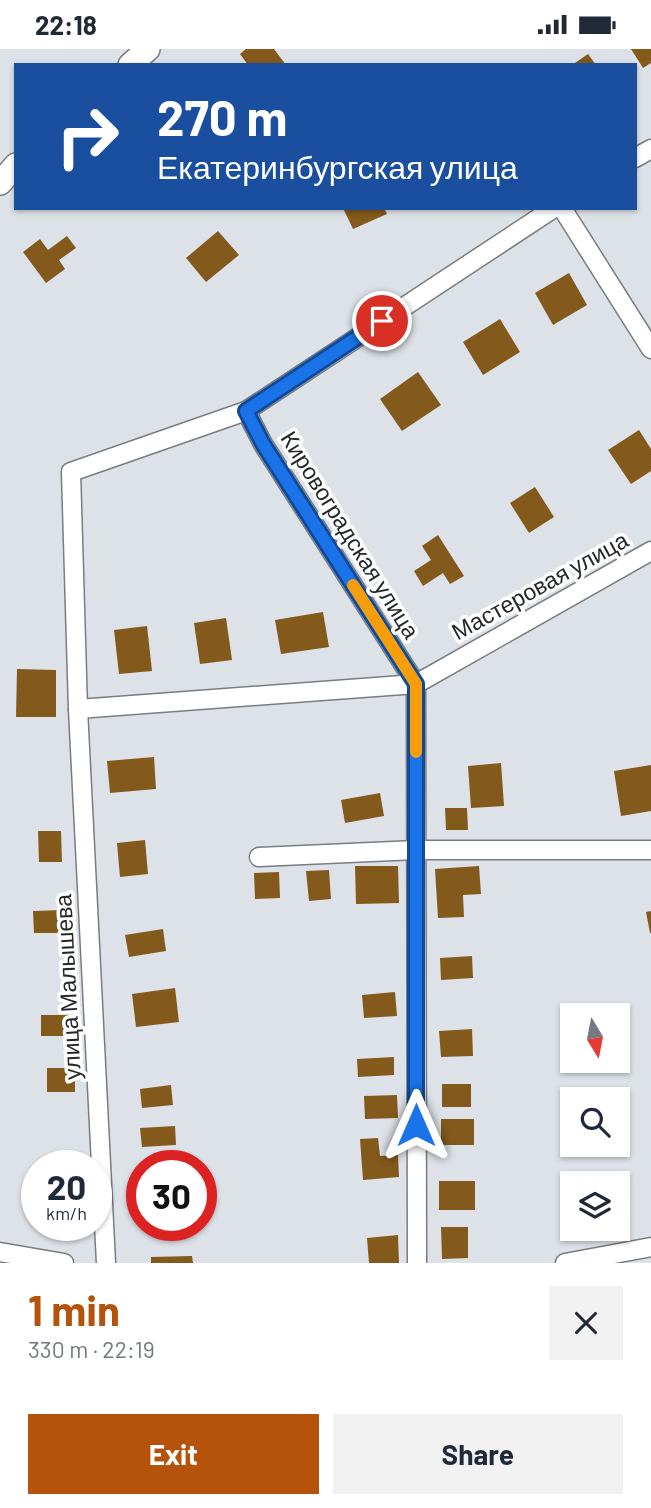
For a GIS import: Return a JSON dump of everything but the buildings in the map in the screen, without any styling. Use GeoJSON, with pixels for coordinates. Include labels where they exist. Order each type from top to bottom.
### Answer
{"type":"FeatureCollection","features":[{"type":"Feature","properties":{"kind":"main road"},"geometry":{"type":"LineString","coordinates":[[132,63],[148,49]]}},
{"type":"Feature","properties":{"kind":"main road"},"geometry":{"type":"LineString","coordinates":[[0,183],[14,167]]}},
{"type":"Feature","properties":{"kind":"street"},"geometry":{"type":"LineString","coordinates":[[246,411],[551,210]]}},
{"type":"Feature","properties":{"kind":"street"},"geometry":{"type":"LineString","coordinates":[[563,210],[651,349]]}},
{"type":"Feature","properties":{"kind":"street","name":"улица Малышева"},"geometry":{"type":"LineString","coordinates":[[106,1263],[78,709],[71,471],[246,411]]}},
{"type":"Feature","properties":{"kind":"street","name":"Кировоградская улица"},"geometry":{"type":"LineString","coordinates":[[246,411],[263,444],[416,684]]}},
{"type":"Feature","properties":{"kind":"street","name":"Мастеровая улица"},"geometry":{"type":"LineString","coordinates":[[416,684],[651,551]]}},
{"type":"Feature","properties":{"kind":"street"},"geometry":{"type":"LineString","coordinates":[[78,709],[416,684],[417,1263]]}},
{"type":"Feature","properties":{"kind":"street"},"geometry":{"type":"LineString","coordinates":[[260,857],[416,850],[651,850]]}},
{"type":"Feature","properties":{"kind":"street"},"geometry":{"type":"LineString","coordinates":[[565,1263],[651,1247]]}},
{"type":"Feature","properties":{"kind":"street"},"geometry":{"type":"LineString","coordinates":[[0,1252],[64,1263]]}},
{"type":"Feature","properties":{"kind":"slow traffic"},"geometry":{"type":"LineString","coordinates":[[353,585],[416,684],[416,752]]}},
{"type":"Feature","properties":{"kind":"route"},"geometry":{"type":"LineString","coordinates":[[382,321],[246,411],[263,444],[416,684],[416,1125]]}}]}
